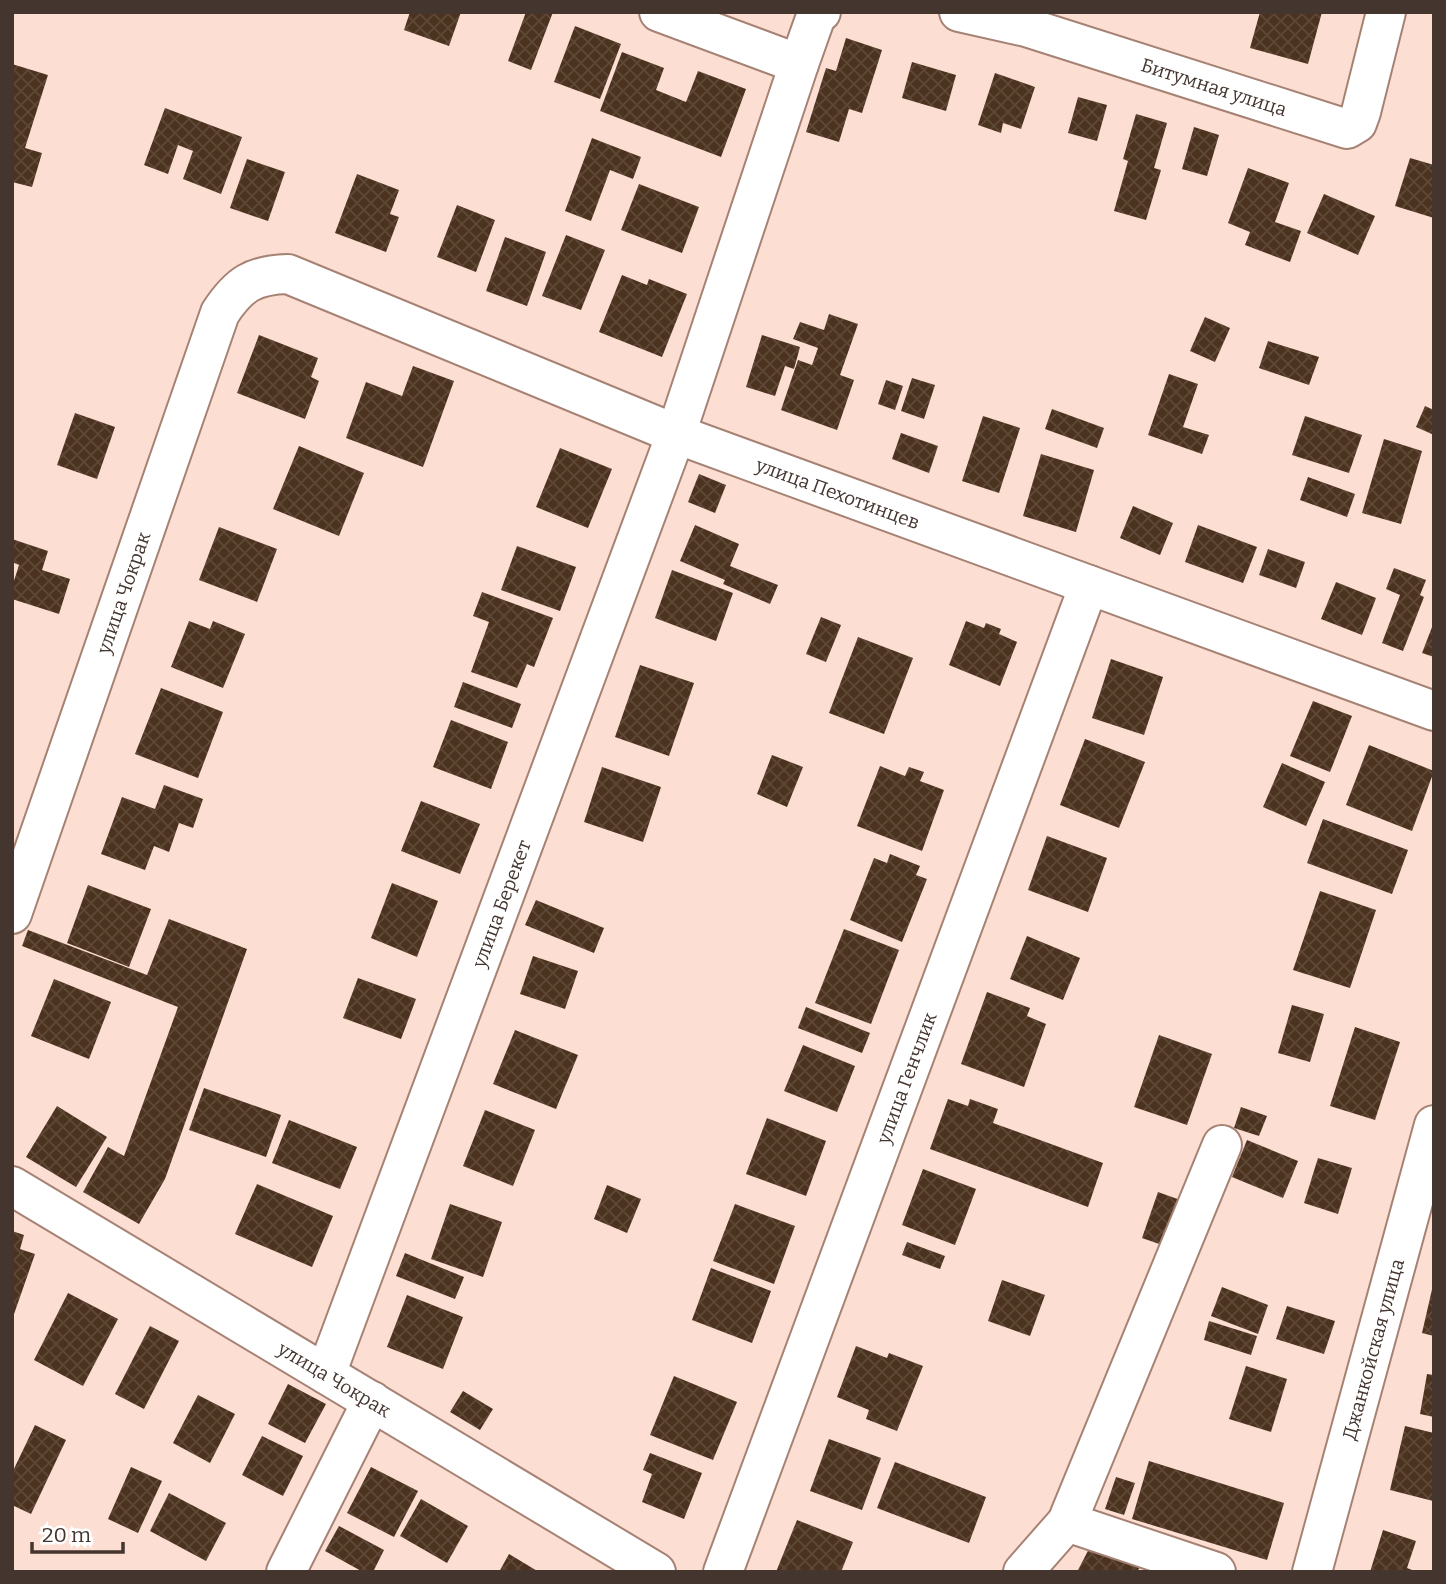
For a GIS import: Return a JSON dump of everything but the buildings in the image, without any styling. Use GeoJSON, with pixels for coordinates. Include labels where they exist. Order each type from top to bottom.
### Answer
{"type":"FeatureCollection","features":[{"type":"Feature","properties":{"kind":"street"},"geometry":{"type":"LineString","coordinates":[[659,12],[799,64]]}},
{"type":"Feature","properties":{"kind":"street","name":"улица Берекет"},"geometry":{"type":"LineString","coordinates":[[326,1374],[676,434],[799,64],[816,16],[821,12]]}},
{"type":"Feature","properties":{"kind":"street","name":"Битумная улица"},"geometry":{"type":"LineString","coordinates":[[959,12],[1027,20],[1347,129],[1357,122],[1361,112],[1386,12]]}},
{"type":"Feature","properties":{"kind":"street","name":"улица Пехотинцев"},"geometry":{"type":"LineString","coordinates":[[247,282],[267,274],[288,274],[676,434],[1434,711]]}},
{"type":"Feature","properties":{"kind":"street","name":"улица Чокрак"},"geometry":{"type":"LineString","coordinates":[[12,914],[220,313],[232,295],[247,282]]}},
{"type":"Feature","properties":{"kind":"street","name":"улица Генчлик"},"geometry":{"type":"LineString","coordinates":[[723,1572],[1089,585]]}},
{"type":"Feature","properties":{"kind":"street","name":"Джанкойская улица"},"geometry":{"type":"LineString","coordinates":[[1312,1572],[1434,1125]]}},
{"type":"Feature","properties":{"kind":"street"},"geometry":{"type":"LineString","coordinates":[[1023,1572],[1067,1522],[1222,1145]]}},
{"type":"Feature","properties":{"kind":"street","name":"улица Чокрак"},"geometry":{"type":"LineString","coordinates":[[12,1186],[656,1572]]}},
{"type":"Feature","properties":{"kind":"street"},"geometry":{"type":"LineString","coordinates":[[286,1572],[372,1401]]}},
{"type":"Feature","properties":{"kind":"street"},"geometry":{"type":"LineString","coordinates":[[1067,1522],[1216,1572]]}}]}
